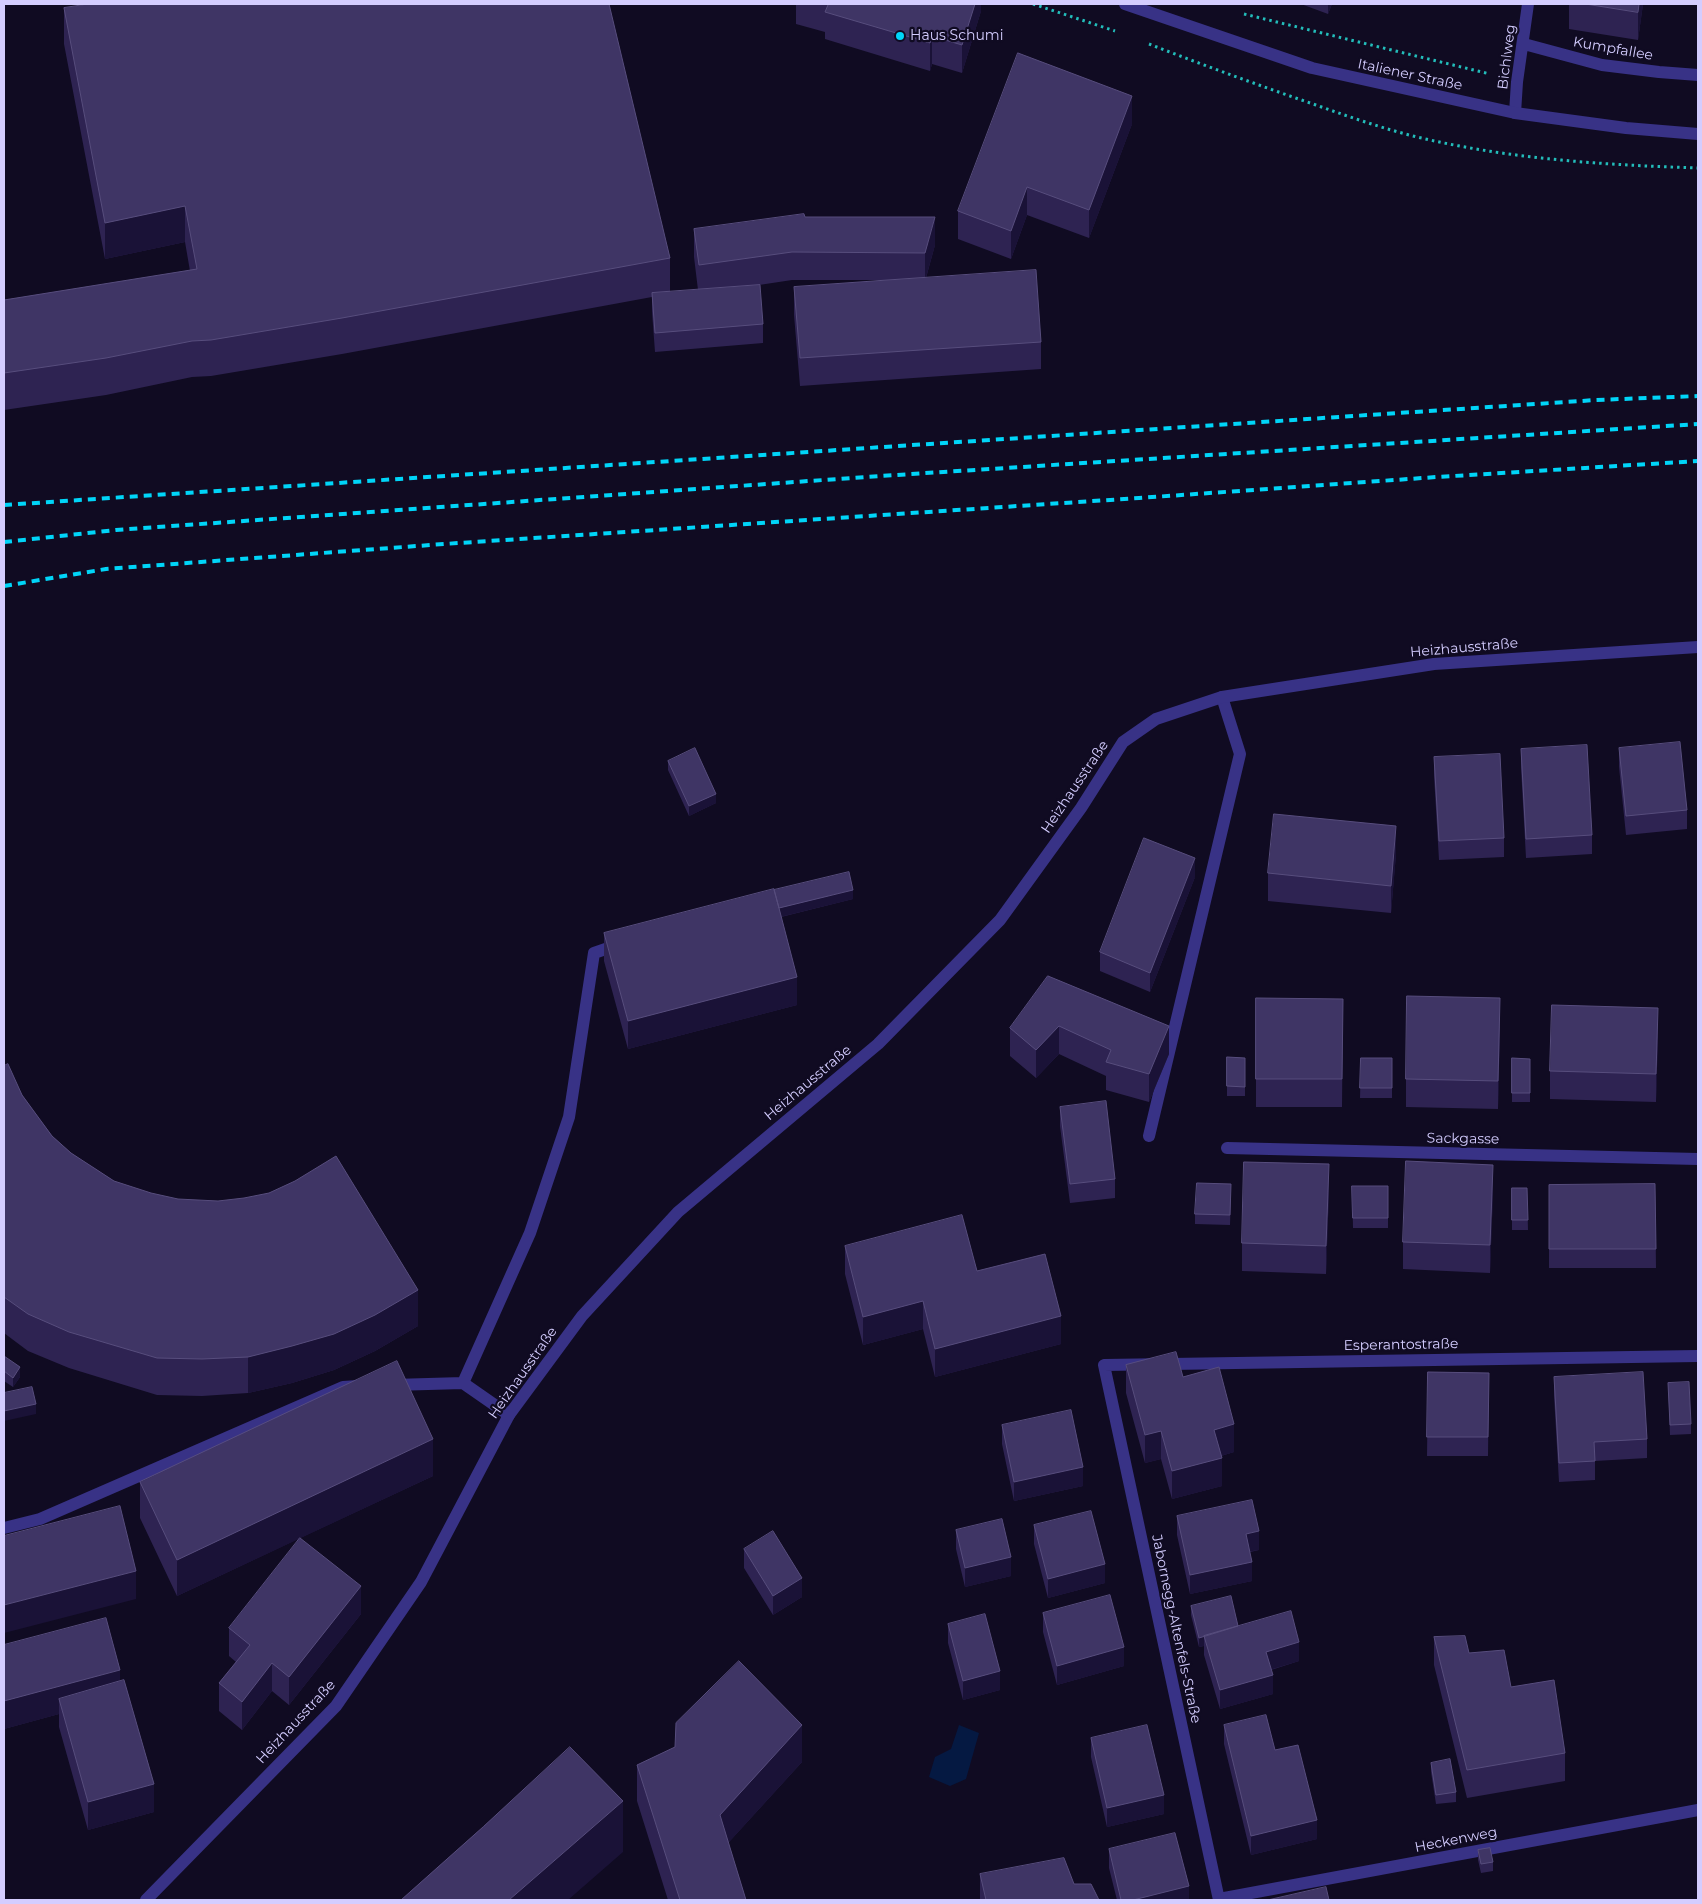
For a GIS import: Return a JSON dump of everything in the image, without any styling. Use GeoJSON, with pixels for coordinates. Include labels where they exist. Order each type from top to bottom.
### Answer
{"type":"FeatureCollection","features":[{"type":"Feature","properties":{"kind":"street","name":"Italiener Straße"},"geometry":{"type":"LineString","coordinates":[[1125,4],[1145,7],[1312,68],[1515,113],[1626,128],[1698,134]]}},
{"type":"Feature","properties":{"kind":"street","name":"Bichlweg"},"geometry":{"type":"LineString","coordinates":[[1515,113],[1517,82],[1524,44],[1528,4]]}},
{"type":"Feature","properties":{"kind":"street","name":"Kumpfallee"},"geometry":{"type":"LineString","coordinates":[[1524,44],[1602,65],[1698,75]]}},
{"type":"Feature","properties":{"kind":"street","name":"Heizhausstraße"},"geometry":{"type":"LineString","coordinates":[[146,1900],[336,1706],[421,1582],[509,1415],[582,1316],[678,1212],[878,1044],[1000,920],[1081,808],[1123,742],[1156,719],[1222,697],[1434,664],[1698,647]]}},
{"type":"Feature","properties":{"kind":"street"},"geometry":{"type":"LineString","coordinates":[[1149,1136],[1240,754],[1222,697]]}},
{"type":"Feature","properties":{"kind":"street"},"geometry":{"type":"LineString","coordinates":[[463,1383],[530,1234],[568,1117],[594,953],[634,940]]}},
{"type":"Feature","properties":{"kind":"street","name":"Sackgasse"},"geometry":{"type":"LineString","coordinates":[[1227,1148],[1698,1159]]}},
{"type":"Feature","properties":{"kind":"street","name":"Esperantostraße"},"geometry":{"type":"LineString","coordinates":[[1104,1365],[1698,1356]]}},
{"type":"Feature","properties":{"kind":"street","name":"Jabornegg-Altenfels-Straße"},"geometry":{"type":"LineString","coordinates":[[1104,1365],[1219,1900]]}},
{"type":"Feature","properties":{"kind":"street"},"geometry":{"type":"LineString","coordinates":[[4,1528],[40,1519],[343,1387],[463,1383],[509,1415]]}},
{"type":"Feature","properties":{"kind":"street","name":"Heckenweg"},"geometry":{"type":"LineString","coordinates":[[1219,1900],[1698,1810]]}},
{"type":"Feature","properties":{"kind":"path"},"geometry":{"type":"LineString","coordinates":[[1235,12],[1473,69]]}},
{"type":"Feature","properties":{"kind":"path"},"geometry":{"type":"LineString","coordinates":[[1569,162],[1698,168]]}},
{"type":"Feature","properties":{"kind":"water"},"geometry":{"type":"Polygon","coordinates":[[[959,1725],[979,1733],[966,1779],[950,1786],[929,1777],[935,1757],[951,1749],[959,1725]]]}},
{"type":"Feature","properties":{"kind":"building"},"geometry":{"type":"Polygon","coordinates":[[[88,4],[609,4],[670,258],[342,318],[211,340],[192,341],[106,358],[4,373],[4,300],[197,269],[185,206],[105,223],[64,8],[88,4]]]}},
{"type":"Feature","properties":{"kind":"building"},"geometry":{"type":"Polygon","coordinates":[[[823,4],[975,4],[962,45],[932,36],[930,43],[825,12],[828,5],[823,4]]]}},
{"type":"Feature","properties":{"kind":"building"},"geometry":{"type":"Polygon","coordinates":[[[1586,4],[1639,4],[1638,12],[1586,4]]]}},
{"type":"Feature","properties":{"kind":"building"},"geometry":{"type":"Polygon","coordinates":[[[1018,53],[1132,96],[1089,210],[1027,187],[1011,231],[958,211],[1018,53]]]}},
{"type":"Feature","properties":{"kind":"building"},"geometry":{"type":"Polygon","coordinates":[[[804,214],[805,217],[935,217],[925,253],[792,252],[699,265],[694,229],[804,214]]]}},
{"type":"Feature","properties":{"kind":"building"},"geometry":{"type":"Polygon","coordinates":[[[1036,270],[1041,342],[800,358],[794,287],[1036,270]]]}},
{"type":"Feature","properties":{"kind":"building"},"geometry":{"type":"Polygon","coordinates":[[[760,285],[763,324],[655,333],[652,293],[760,285]]]}},
{"type":"Feature","properties":{"kind":"building"},"geometry":{"type":"Polygon","coordinates":[[[1680,742],[1687,810],[1626,816],[1619,748],[1680,742]]]}},
{"type":"Feature","properties":{"kind":"building"},"geometry":{"type":"Polygon","coordinates":[[[1587,745],[1592,835],[1526,839],[1521,749],[1587,745]]]}},
{"type":"Feature","properties":{"kind":"building"},"geometry":{"type":"Polygon","coordinates":[[[695,748],[716,794],[689,806],[668,761],[695,748]]]}},
{"type":"Feature","properties":{"kind":"building"},"geometry":{"type":"Polygon","coordinates":[[[1500,754],[1504,838],[1439,841],[1434,757],[1500,754]]]}},
{"type":"Feature","properties":{"kind":"building"},"geometry":{"type":"Polygon","coordinates":[[[1274,814],[1396,826],[1391,886],[1268,873],[1274,814]]]}},
{"type":"Feature","properties":{"kind":"building"},"geometry":{"type":"Polygon","coordinates":[[[1144,838],[1195,858],[1150,973],[1100,952],[1144,838]]]}},
{"type":"Feature","properties":{"kind":"building"},"geometry":{"type":"Polygon","coordinates":[[[849,872],[853,890],[779,908],[774,890],[849,872]]]}},
{"type":"Feature","properties":{"kind":"building"},"geometry":{"type":"Polygon","coordinates":[[[774,889],[797,977],[628,1021],[604,933],[774,889]]]}},
{"type":"Feature","properties":{"kind":"building"},"geometry":{"type":"Polygon","coordinates":[[[1048,976],[1169,1026],[1149,1074],[1106,1062],[1111,1050],[1059,1026],[1036,1050],[1010,1028],[1048,976]]]}},
{"type":"Feature","properties":{"kind":"building"},"geometry":{"type":"Polygon","coordinates":[[[1407,996],[1500,998],[1498,1081],[1406,1079],[1407,996]]]}},
{"type":"Feature","properties":{"kind":"building"},"geometry":{"type":"Polygon","coordinates":[[[1256,998],[1343,999],[1342,1079],[1256,1079],[1256,998]]]}},
{"type":"Feature","properties":{"kind":"building"},"geometry":{"type":"Polygon","coordinates":[[[1552,1005],[1658,1008],[1656,1074],[1550,1071],[1552,1005]]]}},
{"type":"Feature","properties":{"kind":"building"},"geometry":{"type":"Polygon","coordinates":[[[1227,1057],[1245,1058],[1245,1087],[1227,1086],[1227,1057]]]}},
{"type":"Feature","properties":{"kind":"building"},"geometry":{"type":"Polygon","coordinates":[[[1361,1058],[1392,1058],[1392,1088],[1360,1088],[1361,1058]]]}},
{"type":"Feature","properties":{"kind":"building"},"geometry":{"type":"Polygon","coordinates":[[[1512,1058],[1530,1059],[1530,1093],[1512,1093],[1512,1058]]]}},
{"type":"Feature","properties":{"kind":"building"},"geometry":{"type":"Polygon","coordinates":[[[8,1064],[22,1095],[52,1136],[71,1153],[114,1181],[151,1193],[178,1199],[218,1201],[269,1193],[295,1181],[336,1156],[418,1290],[375,1315],[334,1334],[248,1357],[157,1358],[69,1332],[28,1314],[4,1297],[4,1066],[8,1064]]]}},
{"type":"Feature","properties":{"kind":"building"},"geometry":{"type":"Polygon","coordinates":[[[1106,1101],[1115,1179],[1070,1184],[1060,1107],[1106,1101]]]}},
{"type":"Feature","properties":{"kind":"building"},"geometry":{"type":"Polygon","coordinates":[[[1406,1161],[1493,1165],[1490,1245],[1403,1242],[1406,1161]]]}},
{"type":"Feature","properties":{"kind":"building"},"geometry":{"type":"Polygon","coordinates":[[[1244,1162],[1329,1164],[1326,1246],[1242,1243],[1244,1162]]]}},
{"type":"Feature","properties":{"kind":"building"},"geometry":{"type":"Polygon","coordinates":[[[1197,1183],[1231,1184],[1230,1215],[1195,1214],[1197,1183]]]}},
{"type":"Feature","properties":{"kind":"building"},"geometry":{"type":"Polygon","coordinates":[[[1655,1184],[1656,1249],[1549,1249],[1549,1185],[1655,1184]]]}},
{"type":"Feature","properties":{"kind":"building"},"geometry":{"type":"Polygon","coordinates":[[[1352,1186],[1388,1186],[1388,1218],[1353,1218],[1352,1186]]]}},
{"type":"Feature","properties":{"kind":"building"},"geometry":{"type":"Polygon","coordinates":[[[1512,1188],[1527,1188],[1528,1220],[1512,1220],[1512,1188]]]}},
{"type":"Feature","properties":{"kind":"building"},"geometry":{"type":"Polygon","coordinates":[[[962,1215],[977,1271],[1045,1254],[1061,1316],[935,1349],[923,1301],[863,1317],[845,1246],[962,1215]]]}},
{"type":"Feature","properties":{"kind":"building"},"geometry":{"type":"Polygon","coordinates":[[[1176,1352],[1183,1377],[1219,1367],[1234,1424],[1214,1430],[1222,1458],[1172,1471],[1161,1431],[1145,1435],[1126,1365],[1176,1352]]]}},
{"type":"Feature","properties":{"kind":"building"},"geometry":{"type":"Polygon","coordinates":[[[4,1356],[20,1367],[13,1378],[4,1371],[4,1356]]]}},
{"type":"Feature","properties":{"kind":"building"},"geometry":{"type":"Polygon","coordinates":[[[397,1361],[433,1439],[177,1560],[140,1482],[397,1361]]]}},
{"type":"Feature","properties":{"kind":"building"},"geometry":{"type":"Polygon","coordinates":[[[1428,1372],[1489,1373],[1488,1437],[1427,1437],[1428,1372]]]}},
{"type":"Feature","properties":{"kind":"building"},"geometry":{"type":"Polygon","coordinates":[[[1643,1372],[1647,1439],[1594,1442],[1595,1461],[1559,1463],[1554,1377],[1643,1372]]]}},
{"type":"Feature","properties":{"kind":"building"},"geometry":{"type":"Polygon","coordinates":[[[1689,1382],[1691,1424],[1670,1425],[1668,1383],[1689,1382]]]}},
{"type":"Feature","properties":{"kind":"building"},"geometry":{"type":"Polygon","coordinates":[[[32,1387],[36,1404],[4,1411],[4,1393],[32,1387]]]}},
{"type":"Feature","properties":{"kind":"building"},"geometry":{"type":"Polygon","coordinates":[[[1071,1410],[1083,1467],[1014,1482],[1002,1425],[1071,1410]]]}},
{"type":"Feature","properties":{"kind":"building"},"geometry":{"type":"Polygon","coordinates":[[[1252,1500],[1259,1531],[1246,1534],[1252,1562],[1190,1575],[1177,1516],[1252,1500]]]}},
{"type":"Feature","properties":{"kind":"building"},"geometry":{"type":"Polygon","coordinates":[[[120,1506],[136,1571],[4,1605],[4,1536],[120,1506]]]}},
{"type":"Feature","properties":{"kind":"building"},"geometry":{"type":"Polygon","coordinates":[[[1091,1511],[1105,1564],[1048,1579],[1034,1525],[1091,1511]]]}},
{"type":"Feature","properties":{"kind":"building"},"geometry":{"type":"Polygon","coordinates":[[[1002,1519],[1011,1557],[965,1568],[956,1530],[1002,1519]]]}},
{"type":"Feature","properties":{"kind":"building"},"geometry":{"type":"Polygon","coordinates":[[[773,1531],[802,1578],[773,1596],[744,1549],[773,1531]]]}},
{"type":"Feature","properties":{"kind":"building"},"geometry":{"type":"Polygon","coordinates":[[[300,1538],[361,1586],[289,1677],[272,1663],[242,1702],[219,1683],[250,1645],[229,1628],[300,1538]]]}},
{"type":"Feature","properties":{"kind":"building"},"geometry":{"type":"Polygon","coordinates":[[[1110,1595],[1124,1647],[1057,1666],[1043,1613],[1110,1595]]]}},
{"type":"Feature","properties":{"kind":"building"},"geometry":{"type":"Polygon","coordinates":[[[1231,1596],[1238,1626],[1199,1638],[1191,1606],[1231,1596]]]}},
{"type":"Feature","properties":{"kind":"building"},"geometry":{"type":"Polygon","coordinates":[[[1291,1611],[1299,1642],[1266,1652],[1273,1675],[1220,1690],[1204,1636],[1291,1611]]]}},
{"type":"Feature","properties":{"kind":"building"},"geometry":{"type":"Polygon","coordinates":[[[985,1614],[1000,1671],[963,1681],[948,1624],[985,1614]]]}},
{"type":"Feature","properties":{"kind":"building"},"geometry":{"type":"Polygon","coordinates":[[[106,1618],[120,1670],[4,1701],[4,1645],[106,1618]]]}},
{"type":"Feature","properties":{"kind":"building"},"geometry":{"type":"Polygon","coordinates":[[[1465,1636],[1469,1653],[1504,1650],[1511,1687],[1554,1680],[1565,1753],[1467,1770],[1434,1637],[1465,1636]]]}},
{"type":"Feature","properties":{"kind":"building"},"geometry":{"type":"Polygon","coordinates":[[[739,1661],[802,1725],[720,1815],[746,1900],[680,1900],[637,1765],[675,1747],[676,1723],[739,1661]]]}},
{"type":"Feature","properties":{"kind":"building"},"geometry":{"type":"Polygon","coordinates":[[[124,1680],[154,1784],[88,1802],[59,1699],[124,1680]]]}},
{"type":"Feature","properties":{"kind":"building"},"geometry":{"type":"Polygon","coordinates":[[[1266,1715],[1275,1750],[1298,1745],[1317,1820],[1251,1836],[1224,1725],[1266,1715]]]}},
{"type":"Feature","properties":{"kind":"building"},"geometry":{"type":"Polygon","coordinates":[[[1147,1725],[1164,1795],[1107,1808],[1091,1738],[1147,1725]]]}},
{"type":"Feature","properties":{"kind":"building"},"geometry":{"type":"Polygon","coordinates":[[[570,1747],[623,1801],[509,1900],[401,1900],[483,1827],[570,1747]]]}},
{"type":"Feature","properties":{"kind":"building"},"geometry":{"type":"Polygon","coordinates":[[[1450,1759],[1456,1792],[1436,1795],[1431,1763],[1450,1759]]]}},
{"type":"Feature","properties":{"kind":"building"},"geometry":{"type":"Polygon","coordinates":[[[1175,1833],[1189,1886],[1133,1900],[1121,1900],[1109,1849],[1175,1833]]]}},
{"type":"Feature","properties":{"kind":"building"},"geometry":{"type":"Polygon","coordinates":[[[1490,1848],[1493,1862],[1481,1864],[1478,1850],[1490,1848]]]}},
{"type":"Feature","properties":{"kind":"building"},"geometry":{"type":"Polygon","coordinates":[[[1064,1858],[1074,1884],[1091,1884],[1099,1900],[986,1900],[980,1874],[1064,1858]]]}},
{"type":"Feature","properties":{"kind":"building"},"geometry":{"type":"Polygon","coordinates":[[[1326,1887],[1329,1900],[1268,1900],[1326,1887]]]}},
{"type":"Feature","properties":{"kind":"railway"},"geometry":{"type":"LineString","coordinates":[[4,505],[1596,400],[1698,396]]}},
{"type":"Feature","properties":{"kind":"railway"},"geometry":{"type":"LineString","coordinates":[[4,542],[116,530],[880,476],[1698,424]]}},
{"type":"Feature","properties":{"kind":"railway"},"geometry":{"type":"LineString","coordinates":[[4,586],[106,569],[444,544],[1698,461]]}},
{"type":"Feature","properties":{"kind":"place","name":"Haus Schumi"},"geometry":{"type":"Point","coordinates":[900,36]}}]}
